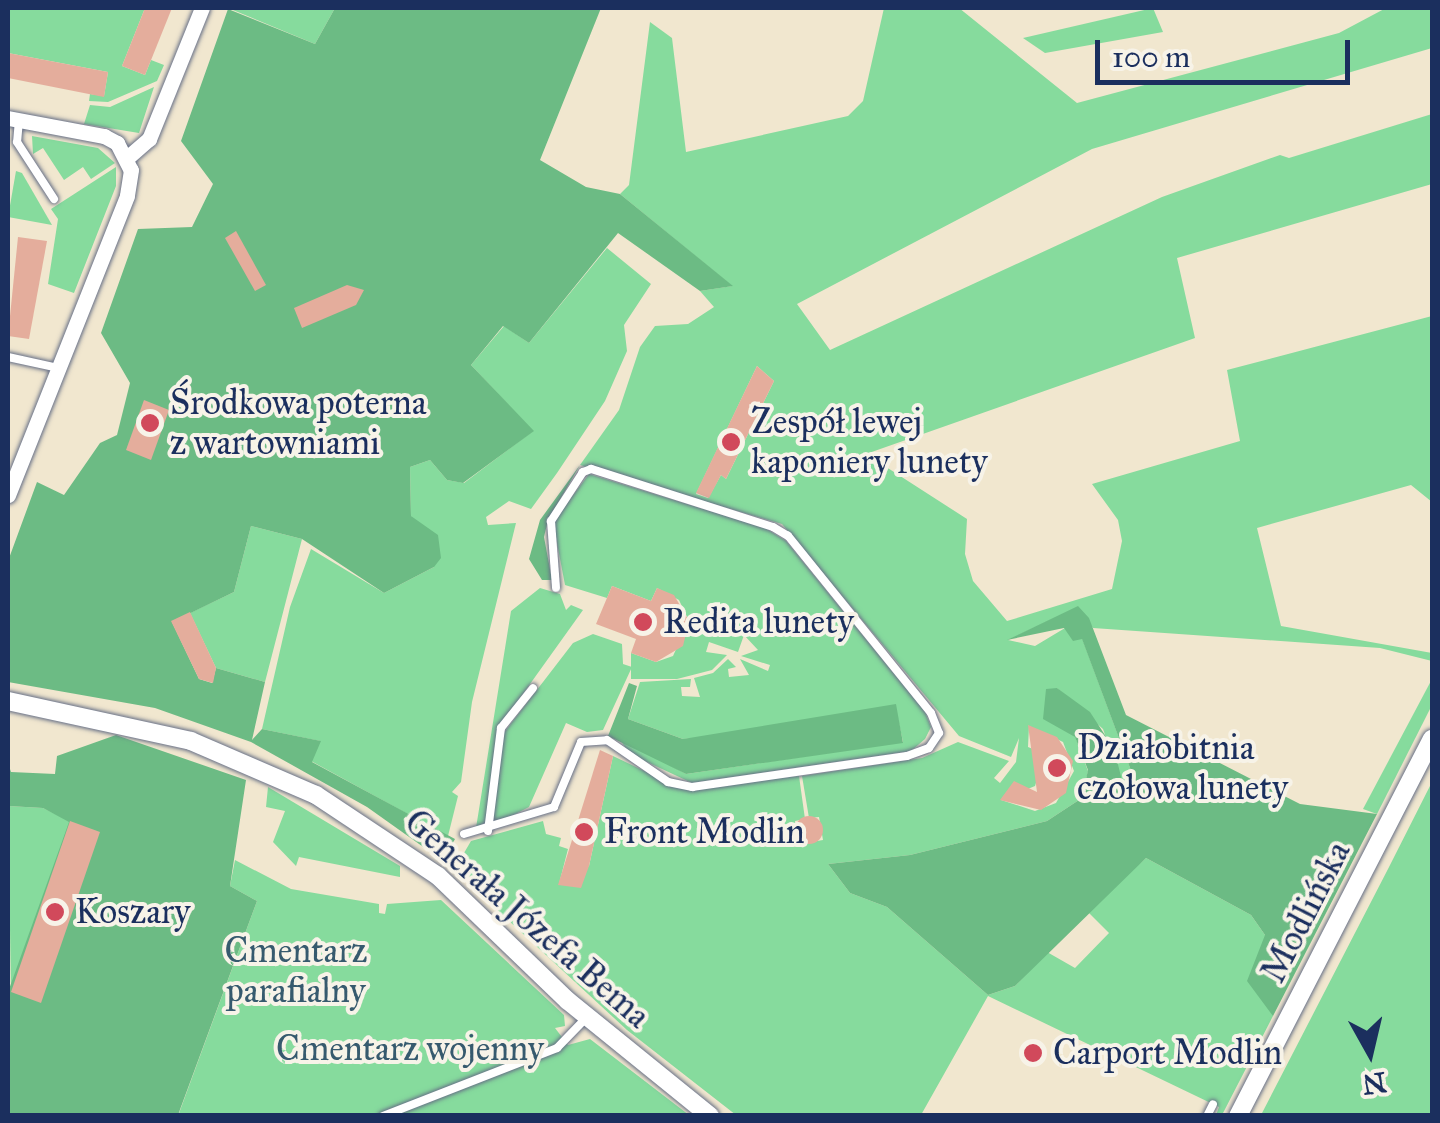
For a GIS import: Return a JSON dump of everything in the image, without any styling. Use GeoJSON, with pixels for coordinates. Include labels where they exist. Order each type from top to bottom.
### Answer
{"type":"FeatureCollection","features":[{"type":"Feature","properties":{"kind":"street"},"geometry":{"type":"LineString","coordinates":[[9,489],[127,196],[128,157],[149,139],[202,8]]}},
{"type":"Feature","properties":{"kind":"street"},"geometry":{"type":"LineString","coordinates":[[13,119],[104,136],[128,157]]}},
{"type":"Feature","properties":{"kind":"street","name":"Generała Józefa Bema"},"geometry":{"type":"LineString","coordinates":[[8,701],[191,740],[316,795],[438,876],[587,1017],[710,1116]]}},
{"type":"Feature","properties":{"kind":"street","name":"Modlińska"},"geometry":{"type":"LineString","coordinates":[[1238,1116],[1432,739]]}},
{"type":"Feature","properties":{"kind":"lane"},"geometry":{"type":"LineString","coordinates":[[13,119],[17,142],[54,198]]}},
{"type":"Feature","properties":{"kind":"lane"},"geometry":{"type":"LineString","coordinates":[[8,357],[58,368]]}},
{"type":"Feature","properties":{"kind":"lane"},"geometry":{"type":"LineString","coordinates":[[464,834],[488,831],[554,808],[581,742],[607,740],[668,782],[692,787],[908,756],[929,748],[938,733],[931,712],[788,536],[773,527],[591,469],[551,521],[556,588]]}},
{"type":"Feature","properties":{"kind":"lane"},"geometry":{"type":"LineString","coordinates":[[488,831],[502,728],[533,688]]}},
{"type":"Feature","properties":{"kind":"lane"},"geometry":{"type":"LineString","coordinates":[[383,1116],[557,1048],[587,1017]]}},
{"type":"Feature","properties":{"kind":"lane"},"geometry":{"type":"LineString","coordinates":[[1207,1116],[1213,1104]]}},
{"type":"Feature","properties":{"kind":"green space"},"geometry":{"type":"Polygon","coordinates":[[[8,8],[145,8],[122,66],[145,75],[151,60],[164,65],[157,81],[108,102],[89,101],[90,94],[104,96],[108,72],[8,53],[8,8]]]}},
{"type":"Feature","properties":{"kind":"green space"},"geometry":{"type":"Polygon","coordinates":[[[228,8],[335,8],[315,44],[228,8]]]}},
{"type":"Feature","properties":{"kind":"green space"},"geometry":{"type":"Polygon","coordinates":[[[335,8],[601,8],[540,160],[586,187],[620,194],[733,286],[700,291],[618,233],[529,343],[503,326],[471,365],[534,431],[463,483],[447,480],[430,460],[410,467],[411,516],[438,535],[441,558],[434,567],[384,593],[302,539],[251,526],[234,592],[172,622],[199,679],[212,683],[216,668],[265,682],[252,740],[262,729],[321,741],[312,762],[455,839],[443,861],[367,807],[251,742],[155,708],[8,682],[8,561],[37,482],[64,495],[100,443],[117,435],[130,383],[101,333],[138,229],[192,227],[213,184],[181,141],[228,9],[315,44],[335,8]]]}},
{"type":"Feature","properties":{"kind":"green space"},"geometry":{"type":"Polygon","coordinates":[[[884,8],[959,8],[1077,103],[1339,33],[1386,8],[1432,8],[1432,48],[1092,149],[797,304],[830,350],[1162,197],[1280,155],[1289,158],[1432,114],[1432,184],[1177,258],[1195,338],[866,454],[967,519],[965,554],[973,581],[1007,621],[1112,589],[1122,541],[1118,520],[1092,484],[1240,441],[1227,370],[1432,316],[1432,502],[1411,485],[1257,528],[1281,626],[1432,653],[1432,661],[1380,648],[1093,628],[1078,607],[1008,640],[1035,646],[1065,628],[1082,638],[1139,792],[1125,792],[1103,729],[1057,688],[1088,771],[1082,798],[1047,821],[910,855],[828,864],[850,893],[887,907],[988,995],[1015,986],[1047,952],[1075,968],[1109,933],[1087,911],[1146,858],[1251,915],[1265,935],[1273,1016],[1222,1115],[1216,1115],[1219,1107],[988,996],[921,1115],[736,1115],[627,1030],[454,870],[471,841],[543,821],[546,834],[561,838],[559,846],[568,849],[559,884],[589,866],[613,756],[682,789],[799,776],[805,819],[795,821],[799,844],[823,840],[819,817],[809,818],[802,776],[922,758],[958,742],[1009,761],[994,778],[1000,783],[1016,762],[1019,738],[1011,757],[959,736],[782,524],[580,465],[619,410],[640,347],[655,326],[688,324],[714,307],[700,291],[732,286],[620,194],[629,185],[650,22],[672,38],[686,152],[848,116],[863,101],[884,8]],[[757,366],[696,494],[708,498],[721,475],[726,479],[774,381],[757,366]],[[1029,726],[1028,747],[1045,754],[1035,786],[1001,800],[1035,811],[1056,803],[1074,771],[1063,742],[1029,726]]]}},
{"type":"Feature","properties":{"kind":"green space"},"geometry":{"type":"Polygon","coordinates":[[[1153,8],[1163,32],[1045,53],[1023,38],[1153,8]]]}},
{"type":"Feature","properties":{"kind":"green space"},"geometry":{"type":"Polygon","coordinates":[[[154,87],[139,133],[84,124],[90,105],[110,107],[154,87]]]}},
{"type":"Feature","properties":{"kind":"green space"},"geometry":{"type":"Polygon","coordinates":[[[32,136],[98,148],[115,163],[91,179],[83,167],[64,180],[43,148],[33,154],[32,136]]]}},
{"type":"Feature","properties":{"kind":"green space"},"geometry":{"type":"Polygon","coordinates":[[[116,167],[116,186],[74,293],[48,284],[58,219],[51,209],[116,167]]]}},
{"type":"Feature","properties":{"kind":"green space"},"geometry":{"type":"Polygon","coordinates":[[[16,171],[22,173],[52,225],[8,217],[16,171]]]}},
{"type":"Feature","properties":{"kind":"green space"},"geometry":{"type":"Polygon","coordinates":[[[607,248],[651,284],[624,325],[627,351],[605,401],[557,473],[531,509],[509,501],[486,517],[488,525],[516,523],[472,702],[461,782],[452,792],[458,796],[448,836],[311,761],[320,741],[262,729],[290,607],[311,549],[384,593],[434,567],[411,516],[410,467],[430,460],[447,480],[464,483],[533,431],[471,365],[504,326],[529,343],[607,248]]]}},
{"type":"Feature","properties":{"kind":"green space"},"geometry":{"type":"Polygon","coordinates":[[[580,465],[548,520],[544,537],[552,580],[542,580],[529,559],[540,520],[580,465]]]}},
{"type":"Feature","properties":{"kind":"green space"},"geometry":{"type":"Polygon","coordinates":[[[589,474],[765,528],[786,541],[925,712],[931,727],[925,739],[911,751],[692,783],[630,754],[618,737],[686,774],[903,742],[895,705],[683,739],[628,719],[640,682],[691,679],[690,687],[681,687],[682,696],[700,697],[694,678],[713,673],[728,659],[736,667],[728,669],[729,677],[749,675],[740,659],[768,671],[770,665],[741,656],[758,650],[744,635],[738,652],[709,642],[706,652],[727,655],[712,670],[677,679],[631,679],[631,653],[656,662],[673,656],[689,621],[679,600],[657,588],[651,601],[612,586],[607,598],[565,585],[553,522],[589,474]]]}},
{"type":"Feature","properties":{"kind":"green space"},"geometry":{"type":"Polygon","coordinates":[[[251,526],[302,539],[265,682],[216,668],[190,613],[234,592],[251,526]]]}},
{"type":"Feature","properties":{"kind":"green space"},"geometry":{"type":"Polygon","coordinates":[[[540,588],[560,594],[566,610],[571,605],[583,610],[500,726],[486,822],[476,828],[511,611],[540,588]]]}},
{"type":"Feature","properties":{"kind":"green space"},"geometry":{"type":"Polygon","coordinates":[[[1078,606],[1089,618],[1126,715],[1300,804],[1377,814],[1273,1016],[1247,981],[1265,935],[1251,915],[1146,858],[1015,986],[988,995],[887,907],[850,893],[828,864],[910,855],[1047,821],[1082,798],[1088,770],[1075,737],[1043,719],[1046,689],[1057,688],[1090,712],[1114,749],[1125,792],[1139,792],[1082,639],[1073,641],[1064,628],[1007,640],[1078,606]]]}},
{"type":"Feature","properties":{"kind":"green space"},"geometry":{"type":"Polygon","coordinates":[[[593,634],[622,644],[623,664],[632,667],[603,730],[587,732],[566,723],[529,807],[492,826],[503,734],[573,643],[593,634]]]}},
{"type":"Feature","properties":{"kind":"green space"},"geometry":{"type":"Polygon","coordinates":[[[1432,679],[1432,705],[1377,814],[1363,809],[1432,679]]]}},
{"type":"Feature","properties":{"kind":"green space"},"geometry":{"type":"Polygon","coordinates":[[[629,683],[637,686],[628,719],[683,739],[896,704],[903,743],[686,774],[608,736],[629,683]]]}},
{"type":"Feature","properties":{"kind":"green space"},"geometry":{"type":"Polygon","coordinates":[[[116,735],[246,780],[230,886],[257,901],[178,1115],[8,1115],[8,992],[69,822],[43,808],[8,806],[8,763],[11,772],[55,774],[57,756],[116,735]]]}},
{"type":"Feature","properties":{"kind":"green space"},"geometry":{"type":"Polygon","coordinates":[[[1432,782],[1432,1115],[1261,1115],[1388,869],[1432,782]]]}},
{"type":"Feature","properties":{"kind":"green space"},"geometry":{"type":"Polygon","coordinates":[[[268,787],[400,866],[400,877],[299,857],[296,866],[273,842],[285,811],[266,807],[268,787]]]}},
{"type":"Feature","properties":{"kind":"green space"},"geometry":{"type":"Polygon","coordinates":[[[8,806],[43,808],[70,821],[11,992],[8,806]]]}},
{"type":"Feature","properties":{"kind":"green space"},"geometry":{"type":"Polygon","coordinates":[[[235,860],[291,889],[379,904],[379,913],[385,914],[387,904],[441,900],[564,1015],[565,1026],[555,1028],[568,1045],[590,1039],[689,1115],[178,1116],[257,901],[230,886],[235,860]]]}},
{"type":"Feature","properties":{"kind":"building"},"geometry":{"type":"Polygon","coordinates":[[[145,8],[172,8],[145,75],[122,66],[145,8]]]}},
{"type":"Feature","properties":{"kind":"building"},"geometry":{"type":"Polygon","coordinates":[[[8,53],[108,72],[104,97],[8,78],[8,53]]]}},
{"type":"Feature","properties":{"kind":"building"},"geometry":{"type":"Polygon","coordinates":[[[236,231],[266,285],[255,291],[225,238],[236,231]]]}},
{"type":"Feature","properties":{"kind":"building"},"geometry":{"type":"Polygon","coordinates":[[[18,237],[47,241],[29,339],[8,336],[18,237]]]}},
{"type":"Feature","properties":{"kind":"building"},"geometry":{"type":"Polygon","coordinates":[[[347,285],[364,290],[356,305],[302,328],[294,308],[347,285]]]}},
{"type":"Feature","properties":{"kind":"building","name":"Zespół lewej kaponiery lunety"},"geometry":{"type":"Polygon","coordinates":[[[757,366],[774,381],[726,479],[721,475],[709,498],[696,493],[757,366]]]}},
{"type":"Feature","properties":{"kind":"building","name":"Środkowa poterna z wartowniami"},"geometry":{"type":"Polygon","coordinates":[[[144,400],[169,410],[151,460],[126,450],[144,400]]]}},
{"type":"Feature","properties":{"kind":"building","name":"Redita lunety"},"geometry":{"type":"Polygon","coordinates":[[[612,586],[651,601],[657,588],[674,595],[689,621],[683,646],[656,662],[631,653],[636,639],[596,624],[612,586]]]}},
{"type":"Feature","properties":{"kind":"building"},"geometry":{"type":"Polygon","coordinates":[[[190,612],[216,668],[213,683],[199,679],[171,621],[190,612]]]}},
{"type":"Feature","properties":{"kind":"building","name":"Działobitnia czołowa lunety"},"geometry":{"type":"Polygon","coordinates":[[[1028,725],[1057,737],[1073,761],[1066,793],[1041,810],[1000,800],[1014,781],[1037,792],[1028,725]]]}},
{"type":"Feature","properties":{"kind":"building"},"geometry":{"type":"Polygon","coordinates":[[[600,750],[613,756],[589,866],[581,888],[558,885],[600,750]]]}},
{"type":"Feature","properties":{"kind":"building"},"geometry":{"type":"Polygon","coordinates":[[[809,816],[819,820],[823,830],[819,840],[809,844],[799,840],[795,830],[799,820],[809,816]]]}},
{"type":"Feature","properties":{"kind":"building","name":"Koszary"},"geometry":{"type":"Polygon","coordinates":[[[70,821],[100,832],[41,1003],[11,992],[70,821]]]}},
{"type":"Feature","properties":{"kind":"place","name":"Środkowa poterna z wartowniami"},"geometry":{"type":"Point","coordinates":[150,423]}},
{"type":"Feature","properties":{"kind":"place","name":"Zespół lewej kaponiery lunety"},"geometry":{"type":"Point","coordinates":[731,442]}},
{"type":"Feature","properties":{"kind":"place","name":"Redita lunety"},"geometry":{"type":"Point","coordinates":[643,622]}},
{"type":"Feature","properties":{"kind":"place","name":"Działobitnia czołowa lunety"},"geometry":{"type":"Point","coordinates":[1057,768]}},
{"type":"Feature","properties":{"kind":"place","name":"Front Modlin"},"geometry":{"type":"Point","coordinates":[584,832]}},
{"type":"Feature","properties":{"kind":"place","name":"Koszary"},"geometry":{"type":"Point","coordinates":[55,912]}},
{"type":"Feature","properties":{"kind":"place","name":"Carport Modlin"},"geometry":{"type":"Point","coordinates":[1033,1053]}},
{"type":"Feature","properties":{"kind":"park label","name":"Cmentarz parafialny"},"geometry":{"type":"Point","coordinates":[296,971]}},
{"type":"Feature","properties":{"kind":"park label","name":"Cmentarz wojenny"},"geometry":{"type":"Point","coordinates":[410,1049]}}]}
